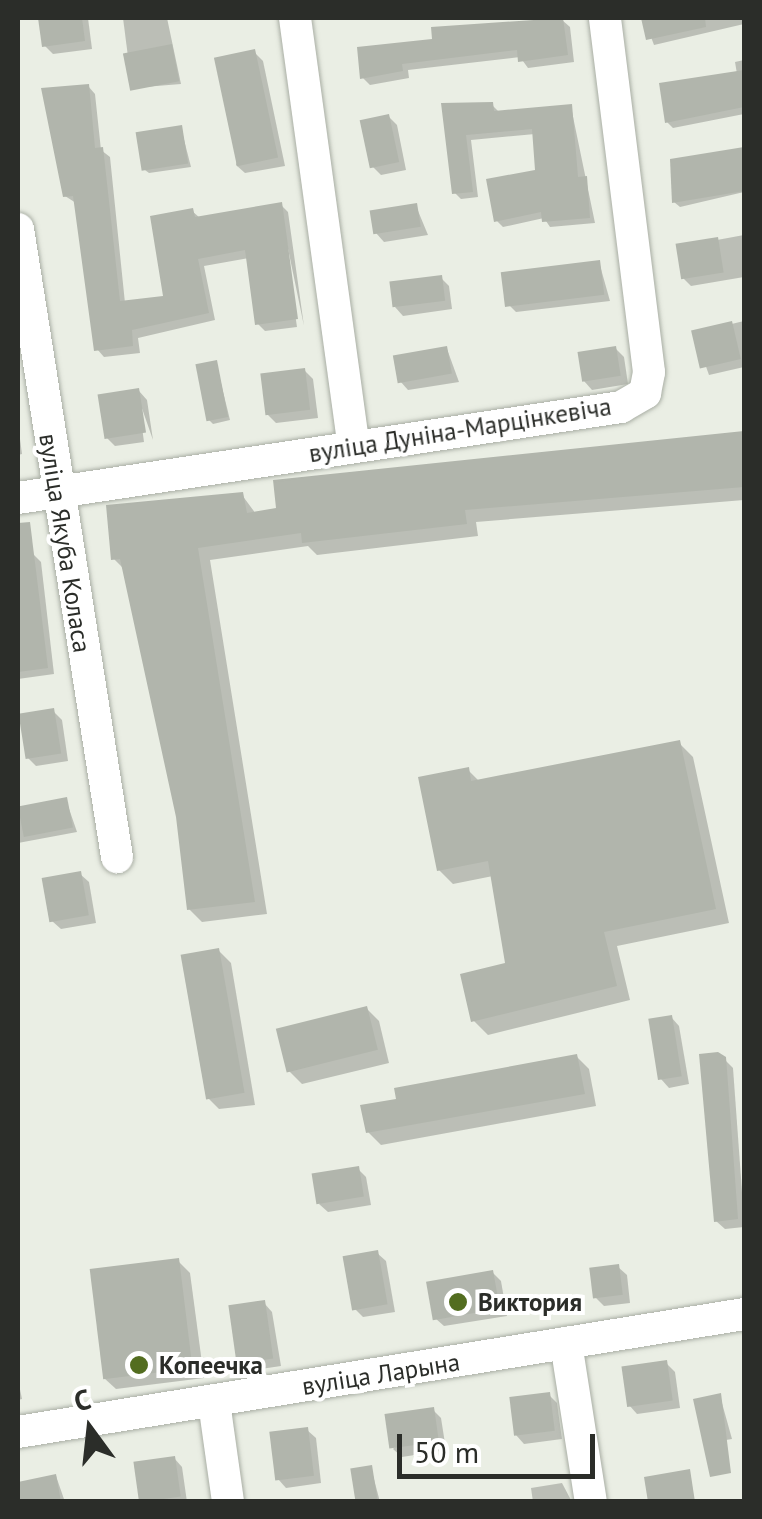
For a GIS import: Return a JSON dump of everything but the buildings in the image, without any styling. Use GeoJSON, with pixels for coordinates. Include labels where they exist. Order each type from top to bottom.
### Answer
{"type":"FeatureCollection","features":[{"type":"Feature","properties":{"kind":"street"},"geometry":{"type":"LineString","coordinates":[[295,18],[354,446]]}},
{"type":"Feature","properties":{"kind":"street","name":"вуліца Дуніна-Марцінкевіча"},"geometry":{"type":"LineString","coordinates":[[18,498],[621,406],[645,393],[649,372],[605,18]]}},
{"type":"Feature","properties":{"kind":"street","name":"вуліца Якуба Коласа"},"geometry":{"type":"LineString","coordinates":[[18,229],[55,493],[117,856]]}},
{"type":"Feature","properties":{"kind":"street","name":"вуліца Ларына"},"geometry":{"type":"LineString","coordinates":[[18,1432],[744,1314]]}},
{"type":"Feature","properties":{"kind":"street"},"geometry":{"type":"LineString","coordinates":[[566,1343],[591,1502]]}},
{"type":"Feature","properties":{"kind":"street"},"geometry":{"type":"LineString","coordinates":[[214,1402],[228,1502]]}},
{"type":"Feature","properties":{"kind":"place","name":"Виктория"},"geometry":{"type":"Point","coordinates":[458,1302]}},
{"type":"Feature","properties":{"kind":"place","name":"Копеечка"},"geometry":{"type":"Point","coordinates":[139,1365]}}]}
